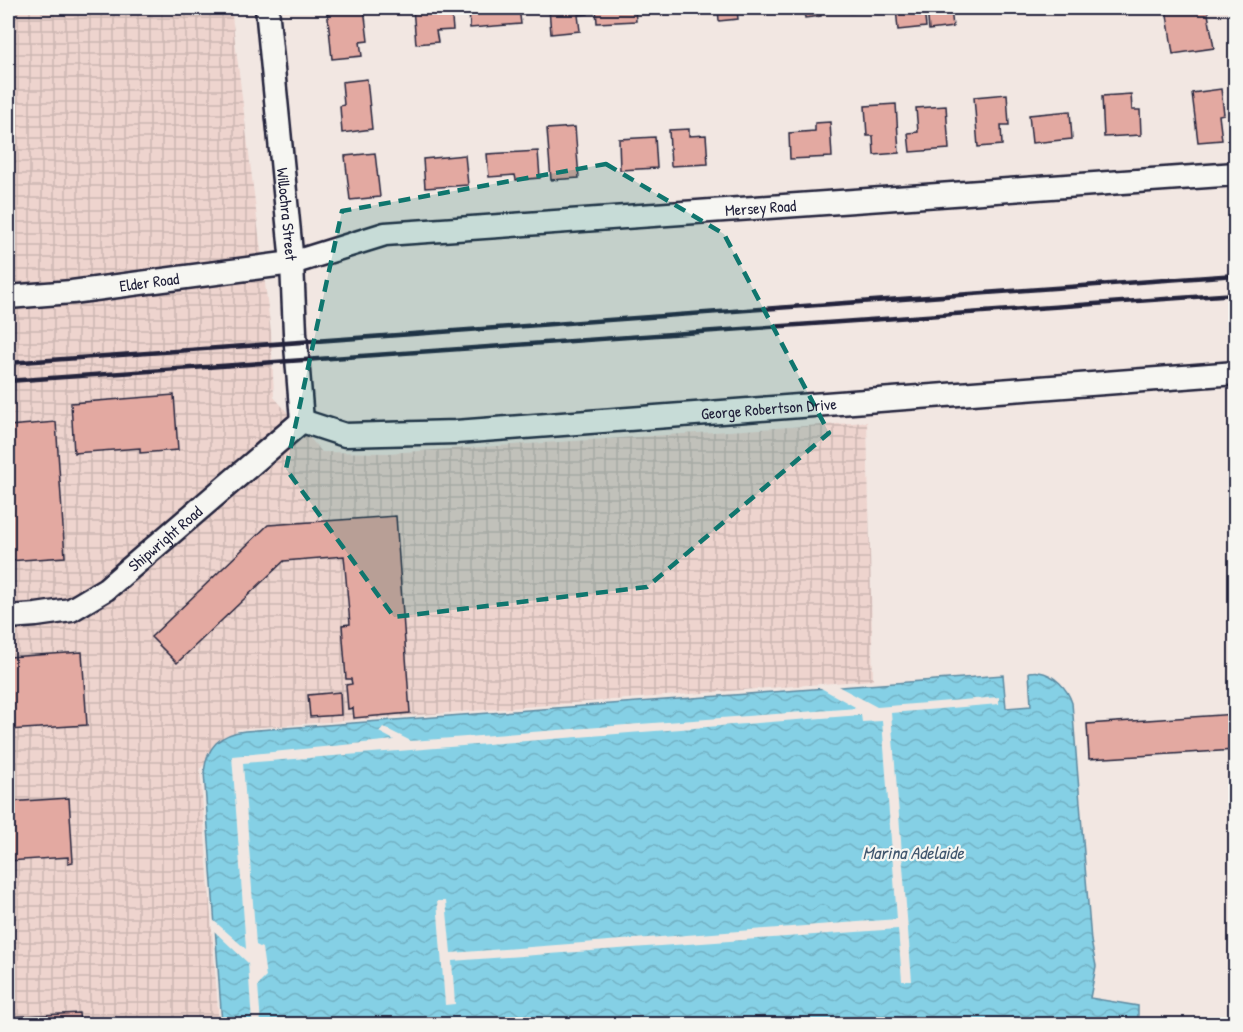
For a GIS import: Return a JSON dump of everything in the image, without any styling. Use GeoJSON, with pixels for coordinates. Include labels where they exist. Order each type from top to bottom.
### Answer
{"type":"FeatureCollection","features":[{"type":"Feature","properties":{"kind":"street","name":"Willochra Street"},"geometry":{"type":"LineString","coordinates":[[267,8],[292,263],[302,421]]}},
{"type":"Feature","properties":{"kind":"street","name":"Mersey Road"},"geometry":{"type":"LineString","coordinates":[[292,263],[385,234],[1236,174]]}},
{"type":"Feature","properties":{"kind":"street","name":"Elder Road"},"geometry":{"type":"LineString","coordinates":[[8,297],[72,292],[292,263]]}},
{"type":"Feature","properties":{"kind":"street","name":"George Robertson Drive"},"geometry":{"type":"LineString","coordinates":[[302,421],[345,435],[456,432],[1236,373]]}},
{"type":"Feature","properties":{"kind":"street","name":"Shipwright Road"},"geometry":{"type":"LineString","coordinates":[[8,617],[71,610],[106,589],[302,421]]}},
{"type":"Feature","properties":{"kind":"highlighted area"},"geometry":{"type":"Polygon","coordinates":[[[606,164],[724,234],[829,433],[647,587],[394,617],[286,469],[342,211],[606,164]]]}},
{"type":"Feature","properties":{"kind":"shaded area"},"geometry":{"type":"Polygon","coordinates":[[[8,8],[231,8],[271,332],[274,397],[322,452],[388,453],[867,422],[873,680],[238,729],[200,769],[219,1024],[8,1024],[8,8]]]}},
{"type":"Feature","properties":{"kind":"water","name":"Marina Adelaide"},"geometry":{"type":"Polygon","coordinates":[[[1029,672],[1045,673],[1055,679],[1064,688],[1072,703],[1091,941],[1096,966],[1090,998],[1138,1006],[1138,1024],[222,1024],[204,772],[211,749],[228,735],[245,731],[1003,675],[1006,708],[1031,706],[1029,672]]]}},
{"type":"Feature","properties":{"kind":"pier"},"geometry":{"type":"Polygon","coordinates":[[[834,684],[877,707],[999,697],[999,704],[891,713],[912,981],[902,981],[898,929],[452,961],[455,1004],[445,1005],[437,901],[446,901],[451,953],[897,919],[882,721],[862,722],[861,715],[243,763],[256,945],[262,948],[266,977],[258,985],[261,1024],[252,1024],[248,963],[213,930],[212,919],[246,949],[232,756],[394,740],[379,732],[383,727],[411,741],[857,708],[819,687],[834,684]]]}},
{"type":"Feature","properties":{"kind":"building"},"geometry":{"type":"Polygon","coordinates":[[[327,8],[364,8],[368,41],[360,42],[362,56],[332,59],[327,8]]]}},
{"type":"Feature","properties":{"kind":"building"},"geometry":{"type":"Polygon","coordinates":[[[413,8],[451,8],[453,30],[436,31],[438,42],[416,44],[413,8]]]}},
{"type":"Feature","properties":{"kind":"building"},"geometry":{"type":"Polygon","coordinates":[[[469,8],[519,8],[521,24],[470,28],[469,8]]]}},
{"type":"Feature","properties":{"kind":"building"},"geometry":{"type":"Polygon","coordinates":[[[549,8],[587,8],[588,14],[578,15],[580,31],[551,34],[549,8]]]}},
{"type":"Feature","properties":{"kind":"building"},"geometry":{"type":"Polygon","coordinates":[[[596,8],[635,8],[636,21],[597,23],[596,8]]]}},
{"type":"Feature","properties":{"kind":"building"},"geometry":{"type":"Polygon","coordinates":[[[665,8],[708,8],[708,11],[666,14],[665,8]]]}},
{"type":"Feature","properties":{"kind":"building"},"geometry":{"type":"Polygon","coordinates":[[[718,8],[757,8],[737,10],[738,19],[719,21],[718,8]]]}},
{"type":"Feature","properties":{"kind":"building"},"geometry":{"type":"Polygon","coordinates":[[[778,8],[820,8],[821,16],[805,18],[804,10],[778,13],[778,8]]]}},
{"type":"Feature","properties":{"kind":"building"},"geometry":{"type":"Polygon","coordinates":[[[849,8],[889,8],[889,9],[850,13],[849,8]]]}},
{"type":"Feature","properties":{"kind":"building"},"geometry":{"type":"Polygon","coordinates":[[[896,8],[924,8],[926,27],[898,30],[896,8]]]}},
{"type":"Feature","properties":{"kind":"building"},"geometry":{"type":"Polygon","coordinates":[[[927,8],[951,8],[953,27],[929,30],[927,8]]]}},
{"type":"Feature","properties":{"kind":"building"},"geometry":{"type":"Polygon","coordinates":[[[1166,8],[1207,8],[1214,48],[1173,54],[1166,8]]]}},
{"type":"Feature","properties":{"kind":"building"},"geometry":{"type":"Polygon","coordinates":[[[367,79],[372,129],[342,133],[340,106],[344,105],[342,82],[367,79]]]}},
{"type":"Feature","properties":{"kind":"building"},"geometry":{"type":"Polygon","coordinates":[[[1221,89],[1224,114],[1219,115],[1222,140],[1198,142],[1192,93],[1221,89]]]}},
{"type":"Feature","properties":{"kind":"building"},"geometry":{"type":"Polygon","coordinates":[[[1007,94],[1009,125],[1001,125],[1002,145],[978,147],[974,97],[1007,94]]]}},
{"type":"Feature","properties":{"kind":"building"},"geometry":{"type":"Polygon","coordinates":[[[1131,94],[1132,110],[1140,110],[1141,135],[1104,137],[1102,96],[1131,94]]]}},
{"type":"Feature","properties":{"kind":"building"},"geometry":{"type":"Polygon","coordinates":[[[896,104],[899,153],[874,155],[873,136],[867,136],[865,106],[896,104]]]}},
{"type":"Feature","properties":{"kind":"building"},"geometry":{"type":"Polygon","coordinates":[[[946,106],[949,149],[910,152],[908,133],[918,132],[916,108],[946,106]]]}},
{"type":"Feature","properties":{"kind":"building"},"geometry":{"type":"Polygon","coordinates":[[[1070,111],[1072,139],[1032,143],[1029,115],[1070,111]]]}},
{"type":"Feature","properties":{"kind":"building"},"geometry":{"type":"Polygon","coordinates":[[[830,122],[832,157],[790,159],[789,133],[815,131],[815,123],[830,122]]]}},
{"type":"Feature","properties":{"kind":"building"},"geometry":{"type":"Polygon","coordinates":[[[575,127],[579,178],[551,180],[547,129],[575,127]]]}},
{"type":"Feature","properties":{"kind":"building"},"geometry":{"type":"Polygon","coordinates":[[[689,129],[689,136],[706,135],[708,164],[671,166],[669,130],[689,129]]]}},
{"type":"Feature","properties":{"kind":"building"},"geometry":{"type":"Polygon","coordinates":[[[655,137],[657,168],[620,170],[619,139],[655,137]]]}},
{"type":"Feature","properties":{"kind":"building"},"geometry":{"type":"Polygon","coordinates":[[[538,151],[540,178],[516,180],[515,175],[489,177],[487,154],[538,151]]]}},
{"type":"Feature","properties":{"kind":"building"},"geometry":{"type":"Polygon","coordinates":[[[375,153],[380,197],[350,200],[345,156],[375,153]]]}},
{"type":"Feature","properties":{"kind":"building"},"geometry":{"type":"Polygon","coordinates":[[[465,155],[468,185],[425,188],[423,159],[465,155]]]}},
{"type":"Feature","properties":{"kind":"building"},"geometry":{"type":"Polygon","coordinates":[[[174,395],[178,450],[140,453],[140,448],[74,453],[71,403],[174,395]]]}},
{"type":"Feature","properties":{"kind":"building"},"geometry":{"type":"Polygon","coordinates":[[[56,422],[65,557],[8,561],[8,426],[56,422]]]}},
{"type":"Feature","properties":{"kind":"building"},"geometry":{"type":"Polygon","coordinates":[[[396,516],[410,713],[354,718],[353,708],[348,709],[346,685],[352,684],[351,679],[346,679],[342,625],[350,624],[344,556],[284,561],[177,663],[151,637],[268,525],[396,516]]]}},
{"type":"Feature","properties":{"kind":"building"},"geometry":{"type":"Polygon","coordinates":[[[82,652],[87,725],[8,730],[8,657],[82,652]]]}},
{"type":"Feature","properties":{"kind":"building"},"geometry":{"type":"Polygon","coordinates":[[[340,692],[341,715],[310,717],[308,695],[340,692]]]}},
{"type":"Feature","properties":{"kind":"building"},"geometry":{"type":"Polygon","coordinates":[[[1236,714],[1236,750],[1089,759],[1087,724],[1236,714]]]}},
{"type":"Feature","properties":{"kind":"building"},"geometry":{"type":"Polygon","coordinates":[[[69,798],[73,862],[68,863],[68,857],[8,861],[8,802],[69,798]]]}},
{"type":"Feature","properties":{"kind":"building"},"geometry":{"type":"Polygon","coordinates":[[[79,1013],[80,1024],[8,1024],[8,1017],[79,1013]]]}},
{"type":"Feature","properties":{"kind":"railway"},"geometry":{"type":"LineString","coordinates":[[8,363],[1236,275]]}},
{"type":"Feature","properties":{"kind":"railway"},"geometry":{"type":"LineString","coordinates":[[8,381],[1236,294]]}}]}
